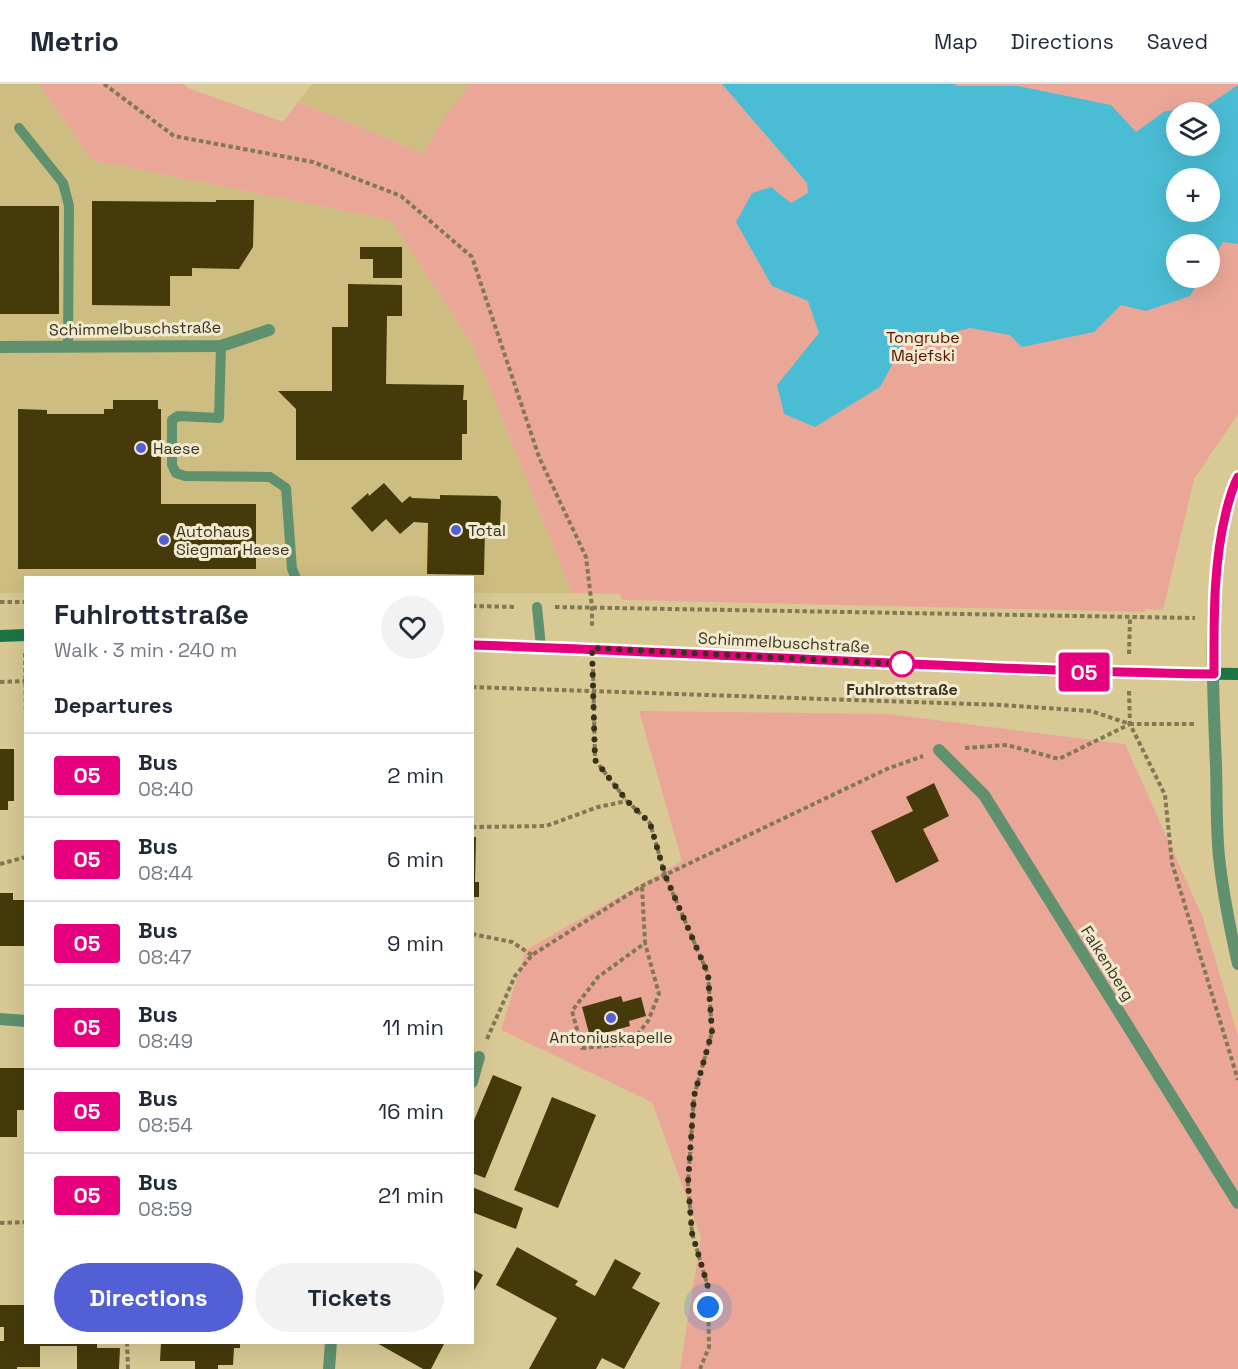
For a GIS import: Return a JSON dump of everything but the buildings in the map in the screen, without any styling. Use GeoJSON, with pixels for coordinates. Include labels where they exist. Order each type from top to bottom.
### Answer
{"type":"FeatureCollection","features":[{"type":"Feature","properties":{"kind":"main road"},"geometry":{"type":"LineString","coordinates":[[0,636],[24,635]]}},
{"type":"Feature","properties":{"kind":"main road","name":"Schimmelbuschstraße"},"geometry":{"type":"LineString","coordinates":[[474,645],[592,648],[1071,672],[1238,674]]}},
{"type":"Feature","properties":{"kind":"street","name":"Schimmelbuschstraße"},"geometry":{"type":"LineString","coordinates":[[0,347],[220,346],[269,330]]}},
{"type":"Feature","properties":{"kind":"street"},"geometry":{"type":"LineString","coordinates":[[1238,477],[1223,524],[1217,562],[1214,618],[1214,724],[1219,856],[1238,964]]}},
{"type":"Feature","properties":{"kind":"street","name":"Falkenberg"},"geometry":{"type":"LineString","coordinates":[[939,750],[984,795],[1238,1203]]}},
{"type":"Feature","properties":{"kind":"street"},"geometry":{"type":"LineString","coordinates":[[0,1019],[24,1021]]}},
{"type":"Feature","properties":{"kind":"street"},"geometry":{"type":"LineString","coordinates":[[474,1075],[479,1057]]}},
{"type":"Feature","properties":{"kind":"street"},"geometry":{"type":"LineString","coordinates":[[329,1369],[331,1344]]}},
{"type":"Feature","properties":{"kind":"lane"},"geometry":{"type":"LineString","coordinates":[[19,128],[63,183],[69,206],[68,346]]}},
{"type":"Feature","properties":{"kind":"lane"},"geometry":{"type":"LineString","coordinates":[[220,346],[219,418],[178,416],[172,420],[172,465],[176,473],[184,476],[270,477],[286,488],[292,569],[295,576]]}},
{"type":"Feature","properties":{"kind":"lane"},"geometry":{"type":"LineString","coordinates":[[537,607],[542,647]]}},
{"type":"Feature","properties":{"kind":"path"},"geometry":{"type":"LineString","coordinates":[[104,84],[174,136],[313,162],[401,196],[472,257],[538,457],[586,557],[592,607],[1214,618]]}},
{"type":"Feature","properties":{"kind":"path"},"geometry":{"type":"LineString","coordinates":[[0,602],[24,602]]}},
{"type":"Feature","properties":{"kind":"path"},"geometry":{"type":"LineString","coordinates":[[1130,618],[1130,724],[1165,795],[1172,863],[1238,1080]]}},
{"type":"Feature","properties":{"kind":"path"},"geometry":{"type":"LineString","coordinates":[[592,648],[595,760],[627,801],[650,823],[665,875],[708,974],[712,1032],[694,1096],[688,1183],[692,1233],[708,1287],[709,1347],[700,1369]]}},
{"type":"Feature","properties":{"kind":"path"},"geometry":{"type":"LineString","coordinates":[[0,682],[24,681]]}},
{"type":"Feature","properties":{"kind":"path"},"geometry":{"type":"LineString","coordinates":[[474,687],[1001,705],[1091,711],[1130,724],[1214,724]]}},
{"type":"Feature","properties":{"kind":"path"},"geometry":{"type":"LineString","coordinates":[[479,1057],[515,976],[532,955],[642,886],[889,768],[939,750],[1007,745],[1059,759],[1130,724]]}},
{"type":"Feature","properties":{"kind":"path"},"geometry":{"type":"LineString","coordinates":[[474,827],[546,826],[598,807],[627,801]]}},
{"type":"Feature","properties":{"kind":"path"},"geometry":{"type":"LineString","coordinates":[[0,864],[24,858]]}},
{"type":"Feature","properties":{"kind":"path"},"geometry":{"type":"LineString","coordinates":[[642,886],[645,943],[659,994],[648,1021],[630,1044],[582,1048],[573,1011],[598,977],[645,943]]}},
{"type":"Feature","properties":{"kind":"path"},"geometry":{"type":"LineString","coordinates":[[474,934],[512,942],[532,955]]}},
{"type":"Feature","properties":{"kind":"path"},"geometry":{"type":"LineString","coordinates":[[0,1223],[24,1224]]}},
{"type":"Feature","properties":{"kind":"path"},"geometry":{"type":"LineString","coordinates":[[127,1344],[128,1369]]}},
{"type":"Feature","properties":{"kind":"shaded area"},"geometry":{"type":"Polygon","coordinates":[[[0,84],[39,84],[92,160],[391,220],[473,346],[572,593],[474,593],[474,576],[24,576],[24,593],[0,593],[0,84]]]}},
{"type":"Feature","properties":{"kind":"shaded area"},"geometry":{"type":"Polygon","coordinates":[[[312,84],[482,84],[424,154],[298,102],[312,84]]]}},
{"type":"Feature","properties":{"kind":"green space","name":"Tongrube Majefski"},"geometry":{"type":"Polygon","coordinates":[[[39,84],[184,84],[188,88],[283,122],[298,102],[424,154],[446,115],[470,84],[1238,84],[1238,414],[1194,479],[1163,610],[1146,609],[1144,612],[622,600],[620,594],[572,593],[473,346],[391,220],[92,160],[39,84]]]}},
{"type":"Feature","properties":{"kind":"green space"},"geometry":{"type":"Polygon","coordinates":[[[639,711],[888,714],[1125,744],[1203,918],[1238,1036],[1238,1369],[680,1369],[701,1237],[652,1102],[501,1030],[526,950],[682,861],[639,711]]]}},
{"type":"Feature","properties":{"kind":"water"},"geometry":{"type":"Polygon","coordinates":[[[722,84],[1018,86],[1111,105],[1136,132],[1166,111],[1166,156],[1220,156],[1220,102],[1213,102],[1238,85],[1238,244],[1223,242],[1220,247],[1220,234],[1166,234],[1166,288],[1195,288],[1190,296],[1146,311],[1121,305],[1094,332],[1022,347],[1010,335],[970,328],[903,345],[880,387],[815,427],[784,414],[777,385],[819,333],[808,301],[772,286],[736,222],[752,193],[771,187],[791,203],[808,193],[807,183],[722,84]]]}},
{"type":"Feature","properties":{"kind":"bus line","name":"O5"},"geometry":{"type":"LineString","coordinates":[[474,645],[592,648],[1071,672],[1214,674],[1217,562],[1223,524],[1238,477]]}},
{"type":"Feature","properties":{"kind":"place","name":"Haese"},"geometry":{"type":"Point","coordinates":[141,448]}},
{"type":"Feature","properties":{"kind":"place","name":"Total"},"geometry":{"type":"Point","coordinates":[456,530]}},
{"type":"Feature","properties":{"kind":"place","name":"Autohaus Siegmar Haese"},"geometry":{"type":"Point","coordinates":[164,540]}},
{"type":"Feature","properties":{"kind":"place","name":"Fuhlrottstraße"},"geometry":{"type":"Point","coordinates":[902,664]}},
{"type":"Feature","properties":{"kind":"place","name":"Antoniuskapelle"},"geometry":{"type":"Point","coordinates":[611,1018]}},
{"type":"Feature","properties":{"kind":"route"},"geometry":{"type":"LineString","coordinates":[[708,1307],[708,1287],[692,1233],[688,1183],[694,1096],[712,1032],[708,974],[665,875],[650,823],[627,801],[595,760],[592,648],[902,664]]}}]}
